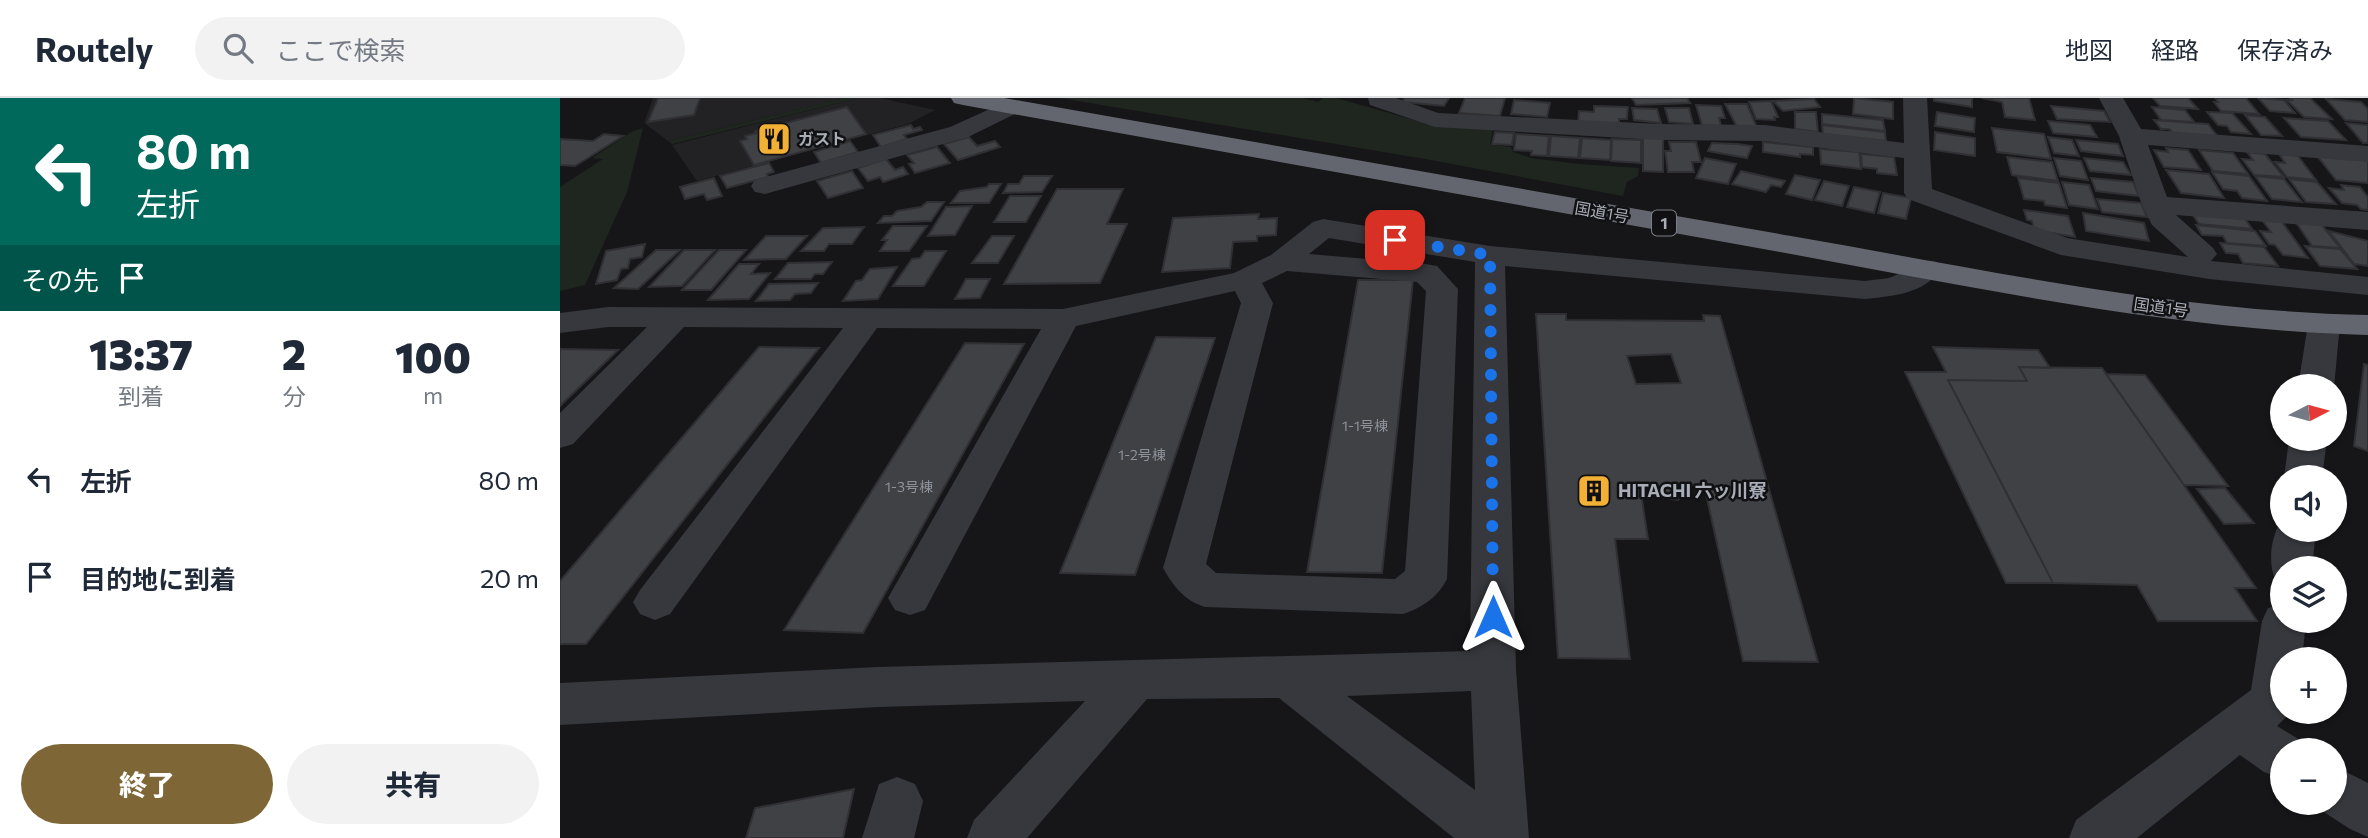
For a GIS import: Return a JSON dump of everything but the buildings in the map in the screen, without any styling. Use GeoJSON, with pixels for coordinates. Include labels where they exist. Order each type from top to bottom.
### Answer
{"type":"FeatureCollection","features":[{"type":"Feature","properties":{"kind":"highway","name":"国道1号"},"geometry":{"type":"LineString","coordinates":[[963,98],[1926,269],[2175,310],[2324,324],[2368,325]]}},
{"type":"Feature","properties":{"kind":"street"},"geometry":{"type":"LineString","coordinates":[[1382,98],[1379,100],[1435,120],[1660,132],[1765,133],[1916,152]]}},
{"type":"Feature","properties":{"kind":"street"},"geometry":{"type":"LineString","coordinates":[[1915,98],[1918,193],[2061,246],[2209,271],[2368,286]]}},
{"type":"Feature","properties":{"kind":"street"},"geometry":{"type":"LineString","coordinates":[[2111,98],[2132,136],[2156,205],[2167,225],[2202,254]]}},
{"type":"Feature","properties":{"kind":"street"},"geometry":{"type":"LineString","coordinates":[[765,186],[959,132],[1010,107]]}},
{"type":"Feature","properties":{"kind":"street"},"geometry":{"type":"LineString","coordinates":[[2132,136],[2368,154]]}},
{"type":"Feature","properties":{"kind":"street"},"geometry":{"type":"LineString","coordinates":[[2156,205],[2368,221]]}},
{"type":"Feature","properties":{"kind":"street"},"geometry":{"type":"LineString","coordinates":[[560,323],[608,317],[1063,320],[1244,280],[1282,261],[1323,228],[1490,255],[1866,290],[1902,285],[1926,269]]}},
{"type":"Feature","properties":{"kind":"street"},"geometry":{"type":"LineString","coordinates":[[1490,255],[1493,670],[1503,838]]}},
{"type":"Feature","properties":{"kind":"street"},"geometry":{"type":"LineString","coordinates":[[1244,280],[1257,303],[1184,568],[1205,590],[1404,597],[1426,579],[1442,289],[1426,273],[1282,261]]}},
{"type":"Feature","properties":{"kind":"street"},"geometry":{"type":"LineString","coordinates":[[560,435],[676,317]]}},
{"type":"Feature","properties":{"kind":"street"},"geometry":{"type":"LineString","coordinates":[[656,602],[868,318]]}},
{"type":"Feature","properties":{"kind":"street"},"geometry":{"type":"LineString","coordinates":[[910,598],[1063,320]]}},
{"type":"Feature","properties":{"kind":"street"},"geometry":{"type":"LineString","coordinates":[[2318,374],[2324,324]]}},
{"type":"Feature","properties":{"kind":"street"},"geometry":{"type":"LineString","coordinates":[[2095,838],[2273,701],[2282,633]]}},
{"type":"Feature","properties":{"kind":"street"},"geometry":{"type":"LineString","coordinates":[[560,705],[878,687],[1135,679],[1288,678],[1493,670]]}},
{"type":"Feature","properties":{"kind":"street"},"geometry":{"type":"LineString","coordinates":[[1288,678],[1496,838]]}},
{"type":"Feature","properties":{"kind":"street"},"geometry":{"type":"LineString","coordinates":[[993,838],[1135,679]]}},
{"type":"Feature","properties":{"kind":"street"},"geometry":{"type":"LineString","coordinates":[[2238,727],[2270,747]]}},
{"type":"Feature","properties":{"kind":"street"},"geometry":{"type":"LineString","coordinates":[[2347,798],[2368,811]]}},
{"type":"Feature","properties":{"kind":"shaded area"},"geometry":{"type":"Polygon","coordinates":[[[653,98],[842,99],[668,141],[644,123],[653,98]]]}},
{"type":"Feature","properties":{"kind":"shaded area"},"geometry":{"type":"Polygon","coordinates":[[[839,98],[858,98],[672,144],[668,141],[841,99],[839,98]]]}},
{"type":"Feature","properties":{"kind":"shaded area","name":"ガスト"},"geometry":{"type":"Polygon","coordinates":[[[858,98],[880,98],[935,110],[908,124],[697,181],[672,145],[858,98]]]}},
{"type":"Feature","properties":{"kind":"shaded area"},"geometry":{"type":"Polygon","coordinates":[[[1060,98],[1303,98],[1318,102],[1323,98],[1336,98],[1428,124],[1493,128],[1490,145],[1511,147],[1513,152],[1531,158],[1639,168],[1638,176],[1627,182],[1623,196],[1431,160],[1060,98]]]}},
{"type":"Feature","properties":{"kind":"shaded area"},"geometry":{"type":"Polygon","coordinates":[[[643,128],[627,192],[585,285],[560,291],[560,187],[603,159],[592,158],[633,131],[643,128]]]}},
{"type":"Feature","properties":{"kind":"place","name":"ガスト"},"geometry":{"type":"Point","coordinates":[774,139]}},
{"type":"Feature","properties":{"kind":"place","name":"HITACHI 六ッ川寮"},"geometry":{"type":"Point","coordinates":[1594,491]}},
{"type":"Feature","properties":{"kind":"route"},"geometry":{"type":"LineString","coordinates":[[1395,240],[1490,255],[1493,617]]}}]}
